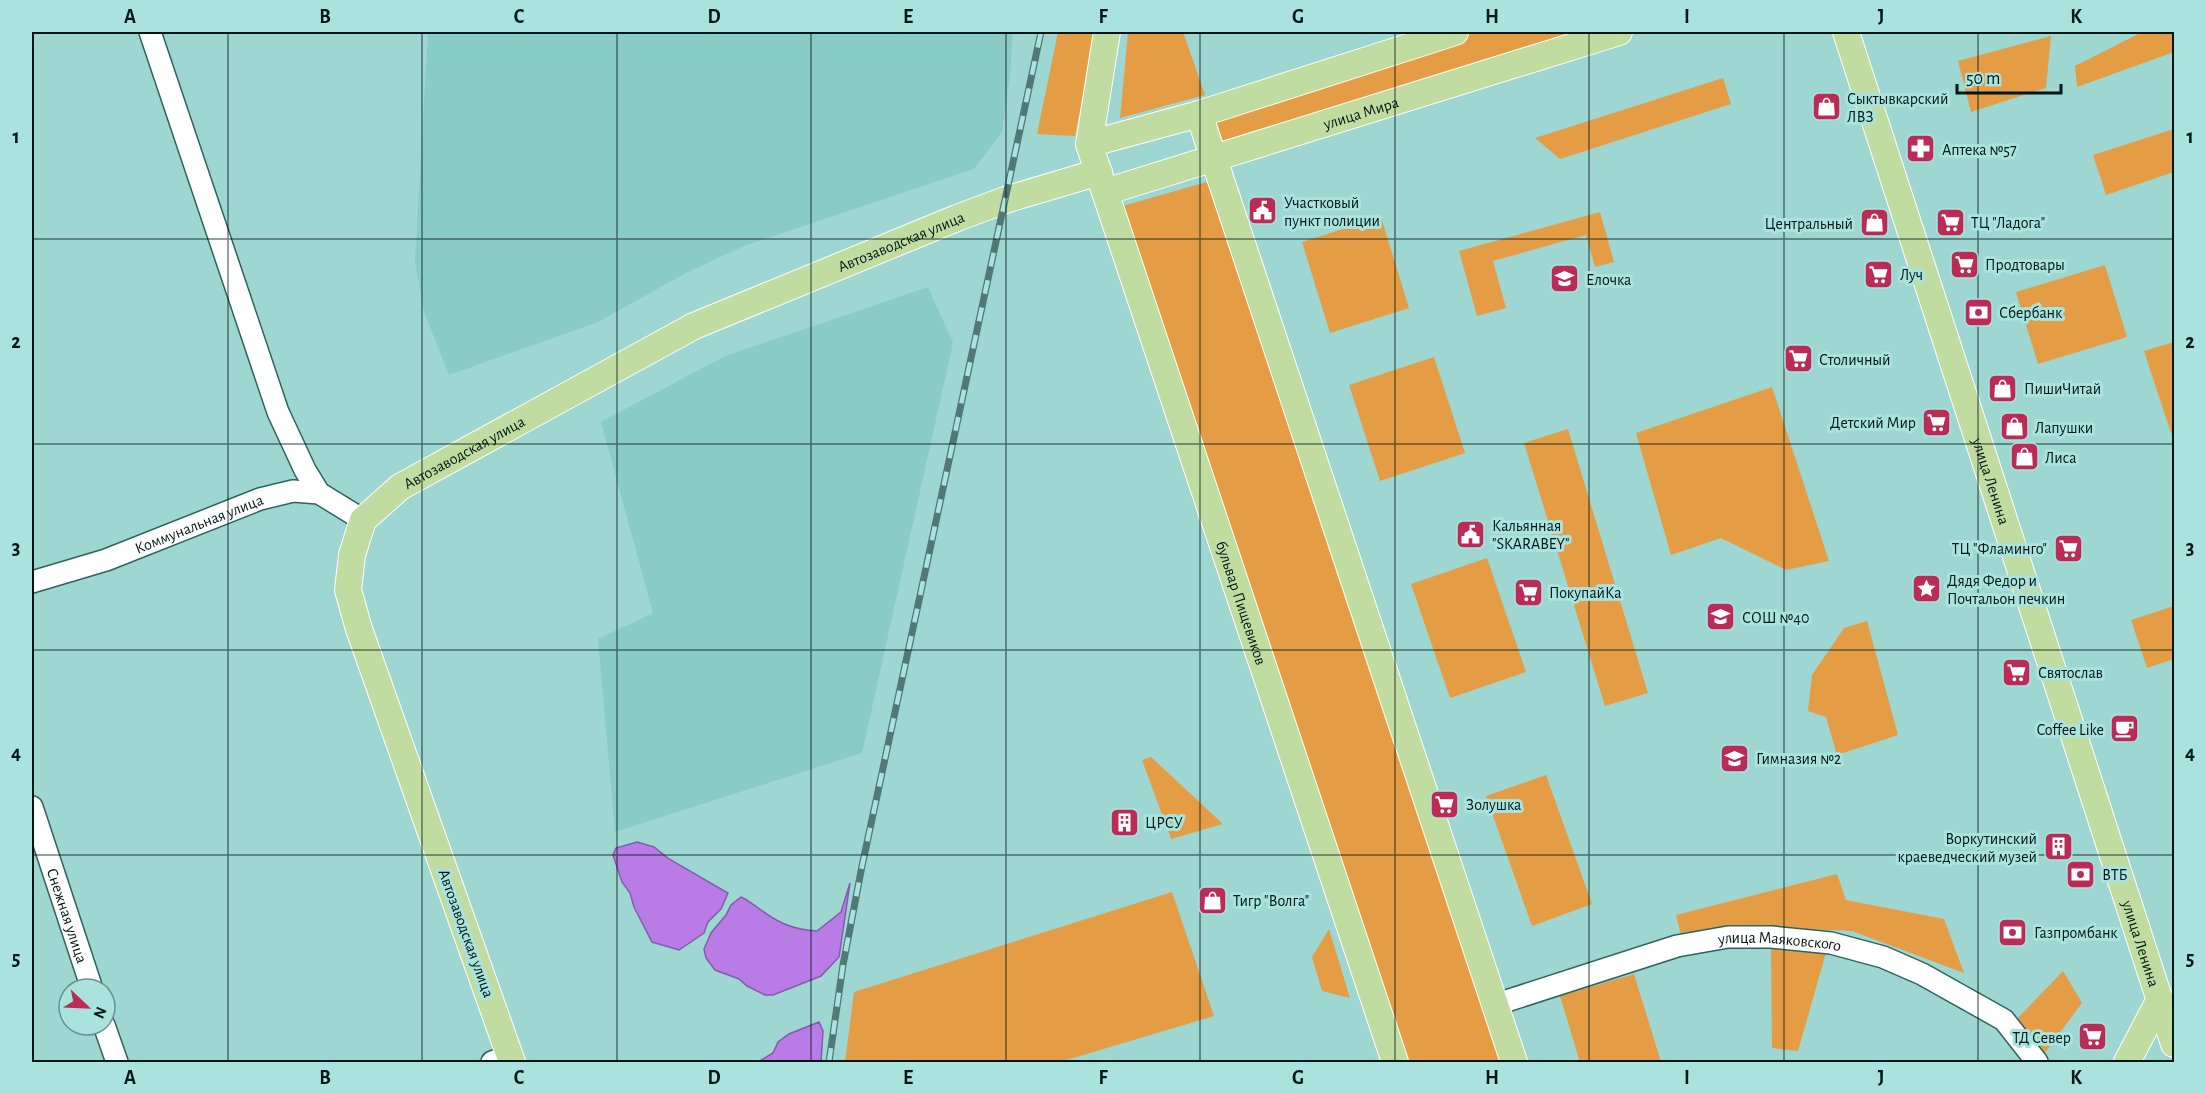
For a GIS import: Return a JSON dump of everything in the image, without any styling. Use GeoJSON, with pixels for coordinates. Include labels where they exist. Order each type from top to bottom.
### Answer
{"type":"FeatureCollection","features":[{"type":"Feature","properties":{"kind":"main road"},"geometry":{"type":"LineString","coordinates":[[1107,32],[1089,144],[1199,114],[1455,32]]}},
{"type":"Feature","properties":{"kind":"main road","name":"улица Мира"},"geometry":{"type":"LineString","coordinates":[[1102,182],[1215,159],[1619,32]]}},
{"type":"Feature","properties":{"kind":"main road","name":"улица Ленина"},"geometry":{"type":"LineString","coordinates":[[1846,32],[2175,1044]]}},
{"type":"Feature","properties":{"kind":"main road"},"geometry":{"type":"LineString","coordinates":[[1199,114],[1514,1062]]}},
{"type":"Feature","properties":{"kind":"main road","name":"бульвар Пищевиков"},"geometry":{"type":"LineString","coordinates":[[1089,144],[1395,1062]]}},
{"type":"Feature","properties":{"kind":"main road","name":"Автозаводская улица"},"geometry":{"type":"LineString","coordinates":[[505,1060],[359,629],[348,590],[352,555],[363,520],[400,487],[694,326],[1005,200],[1102,182]]}},
{"type":"Feature","properties":{"kind":"main road","name":"улица Ленина"},"geometry":{"type":"LineString","coordinates":[[2127,1062],[2160,999]]}},
{"type":"Feature","properties":{"kind":"street"},"geometry":{"type":"LineString","coordinates":[[150,32],[278,412],[304,470],[319,492],[363,520]]}},
{"type":"Feature","properties":{"kind":"street","name":"Коммунальная улица"},"geometry":{"type":"LineString","coordinates":[[32,582],[106,560],[260,499],[293,491],[319,492]]}},
{"type":"Feature","properties":{"kind":"street","name":"Снежная улица"},"geometry":{"type":"LineString","coordinates":[[32,807],[88,977]]}},
{"type":"Feature","properties":{"kind":"street","name":"улица Маяковского"},"geometry":{"type":"LineString","coordinates":[[1494,1005],[1677,946],[1728,937],[1771,937],[1832,943],[1883,957],[1922,974],[2004,1020],[2037,1062]]}},
{"type":"Feature","properties":{"kind":"street"},"geometry":{"type":"LineString","coordinates":[[108,1037],[117,1062]]}},
{"type":"Feature","properties":{"kind":"shaded area"},"geometry":{"type":"Polygon","coordinates":[[[428,32],[1013,32],[1010,76],[1002,132],[974,169],[744,246],[686,273],[598,322],[449,375],[424,312],[415,262],[428,32]]]}},
{"type":"Feature","properties":{"kind":"shaded area"},"geometry":{"type":"Polygon","coordinates":[[[1058,32],[1096,32],[1075,136],[1037,134],[1058,32]]]}},
{"type":"Feature","properties":{"kind":"shaded area"},"geometry":{"type":"Polygon","coordinates":[[[1128,32],[1183,32],[1205,95],[1120,118],[1128,32]]]}},
{"type":"Feature","properties":{"kind":"shaded area"},"geometry":{"type":"Polygon","coordinates":[[[1476,32],[1590,32],[1220,148],[1209,116],[1476,32]]]}},
{"type":"Feature","properties":{"kind":"shaded area"},"geometry":{"type":"Polygon","coordinates":[[[2140,32],[2174,32],[2174,52],[2077,87],[2075,66],[2140,32]]]}},
{"type":"Feature","properties":{"kind":"shaded area"},"geometry":{"type":"Polygon","coordinates":[[[2051,36],[2046,88],[1971,112],[1958,61],[2051,36]]]}},
{"type":"Feature","properties":{"kind":"shaded area"},"geometry":{"type":"Polygon","coordinates":[[[1723,78],[1731,104],[1560,159],[1535,138],[1723,78]]]}},
{"type":"Feature","properties":{"kind":"shaded area"},"geometry":{"type":"Polygon","coordinates":[[[2174,129],[2174,172],[2106,195],[2093,155],[2174,129]]]}},
{"type":"Feature","properties":{"kind":"shaded area"},"geometry":{"type":"Polygon","coordinates":[[[1217,179],[1507,1062],[1404,1062],[1116,208],[1217,179]]]}},
{"type":"Feature","properties":{"kind":"shaded area"},"geometry":{"type":"Polygon","coordinates":[[[1600,212],[1614,262],[1595,267],[1586,235],[1493,261],[1506,308],[1477,316],[1459,251],[1600,212]]]}},
{"type":"Feature","properties":{"kind":"shaded area"},"geometry":{"type":"Polygon","coordinates":[[[1381,217],[1409,308],[1330,333],[1302,242],[1381,217]]]}},
{"type":"Feature","properties":{"kind":"shaded area"},"geometry":{"type":"Polygon","coordinates":[[[2105,265],[2127,337],[2038,364],[2016,292],[2105,265]]]}},
{"type":"Feature","properties":{"kind":"shaded area"},"geometry":{"type":"Polygon","coordinates":[[[928,287],[953,343],[862,753],[615,832],[598,639],[653,613],[601,422],[725,356],[928,287]]]}},
{"type":"Feature","properties":{"kind":"shaded area"},"geometry":{"type":"Polygon","coordinates":[[[2174,342],[2174,442],[2144,351],[2174,342]]]}},
{"type":"Feature","properties":{"kind":"shaded area"},"geometry":{"type":"Polygon","coordinates":[[[1434,357],[1465,453],[1380,481],[1349,385],[1434,357]]]}},
{"type":"Feature","properties":{"kind":"shaded area"},"geometry":{"type":"Polygon","coordinates":[[[1772,387],[1829,561],[1786,570],[1721,538],[1671,555],[1636,433],[1772,387]]]}},
{"type":"Feature","properties":{"kind":"shaded area"},"geometry":{"type":"Polygon","coordinates":[[[1568,429],[1648,693],[1605,706],[1524,443],[1568,429]]]}},
{"type":"Feature","properties":{"kind":"shaded area"},"geometry":{"type":"Polygon","coordinates":[[[1487,558],[1526,672],[1450,698],[1411,584],[1487,558]]]}},
{"type":"Feature","properties":{"kind":"shaded area"},"geometry":{"type":"Polygon","coordinates":[[[2174,606],[2174,659],[2147,668],[2131,620],[2174,606]]]}},
{"type":"Feature","properties":{"kind":"shaded area"},"geometry":{"type":"Polygon","coordinates":[[[1867,621],[1898,735],[1837,755],[1826,717],[1808,711],[1812,675],[1844,628],[1867,621]]]}},
{"type":"Feature","properties":{"kind":"shaded area"},"geometry":{"type":"Polygon","coordinates":[[[1151,757],[1223,824],[1171,839],[1142,760],[1151,757]]]}},
{"type":"Feature","properties":{"kind":"shaded area"},"geometry":{"type":"Polygon","coordinates":[[[1546,775],[1592,904],[1532,926],[1486,796],[1546,775]]]}},
{"type":"Feature","properties":{"kind":"shaded area"},"geometry":{"type":"Polygon","coordinates":[[[637,842],[654,847],[669,859],[728,893],[721,909],[708,922],[704,933],[679,950],[652,942],[634,907],[630,893],[622,882],[613,855],[616,848],[637,842]]]}},
{"type":"Feature","properties":{"kind":"shaded area"},"geometry":{"type":"Polygon","coordinates":[[[1837,874],[1846,900],[1944,919],[1964,973],[1852,931],[1805,929],[1718,931],[1681,935],[1676,915],[1837,874]]]}},
{"type":"Feature","properties":{"kind":"shaded area"},"geometry":{"type":"Polygon","coordinates":[[[850,883],[839,957],[821,976],[773,995],[765,995],[739,979],[715,970],[706,958],[704,949],[711,933],[731,905],[741,897],[785,924],[817,931],[841,912],[850,883]]]}},
{"type":"Feature","properties":{"kind":"shaded area"},"geometry":{"type":"Polygon","coordinates":[[[1172,892],[1214,1016],[1060,1062],[845,1062],[854,992],[1172,892]]]}},
{"type":"Feature","properties":{"kind":"shaded area"},"geometry":{"type":"Polygon","coordinates":[[[1329,929],[1350,998],[1322,991],[1312,957],[1329,929]]]}},
{"type":"Feature","properties":{"kind":"shaded area"},"geometry":{"type":"Polygon","coordinates":[[[1771,949],[1827,949],[1798,1051],[1772,1048],[1771,949]]]}},
{"type":"Feature","properties":{"kind":"shaded area"},"geometry":{"type":"Polygon","coordinates":[[[2063,971],[2082,1003],[2044,1054],[2015,1021],[2063,971]]]}},
{"type":"Feature","properties":{"kind":"shaded area"},"geometry":{"type":"Polygon","coordinates":[[[1634,974],[1661,1062],[1580,1062],[1560,996],[1634,974]]]}},
{"type":"Feature","properties":{"kind":"shaded area"},"geometry":{"type":"Polygon","coordinates":[[[819,1022],[823,1031],[821,1062],[758,1062],[773,1053],[778,1042],[789,1034],[819,1022]]]}},
{"type":"Feature","properties":{"kind":"railway"},"geometry":{"type":"LineString","coordinates":[[829,1062],[843,965],[862,866],[1041,32]]}},
{"type":"Feature","properties":{"kind":"place","name":"Сыктывкарский ЛВЗ"},"geometry":{"type":"Point","coordinates":[1826,107]}},
{"type":"Feature","properties":{"kind":"place","name":"Аптека №57"},"geometry":{"type":"Point","coordinates":[1921,149]}},
{"type":"Feature","properties":{"kind":"place","name":"Участковый пункт полиции"},"geometry":{"type":"Point","coordinates":[1263,211]}},
{"type":"Feature","properties":{"kind":"place","name":"ТЦ \"Ладога\""},"geometry":{"type":"Point","coordinates":[1950,222]}},
{"type":"Feature","properties":{"kind":"place","name":"Центральный"},"geometry":{"type":"Point","coordinates":[1874,223]}},
{"type":"Feature","properties":{"kind":"place","name":"Продтовары"},"geometry":{"type":"Point","coordinates":[1964,264]}},
{"type":"Feature","properties":{"kind":"place","name":"Луч"},"geometry":{"type":"Point","coordinates":[1879,274]}},
{"type":"Feature","properties":{"kind":"place","name":"Елочка"},"geometry":{"type":"Point","coordinates":[1565,279]}},
{"type":"Feature","properties":{"kind":"place","name":"Сбербанк"},"geometry":{"type":"Point","coordinates":[1978,312]}},
{"type":"Feature","properties":{"kind":"place","name":"Столичный"},"geometry":{"type":"Point","coordinates":[1798,359]}},
{"type":"Feature","properties":{"kind":"place","name":"ПишиЧитай"},"geometry":{"type":"Point","coordinates":[2003,388]}},
{"type":"Feature","properties":{"kind":"place","name":"Детский Мир"},"geometry":{"type":"Point","coordinates":[1937,422]}},
{"type":"Feature","properties":{"kind":"place","name":"Лапушки"},"geometry":{"type":"Point","coordinates":[2014,427]}},
{"type":"Feature","properties":{"kind":"place","name":"Лиса"},"geometry":{"type":"Point","coordinates":[2024,457]}},
{"type":"Feature","properties":{"kind":"place","name":"Кальянная \"SKARABEY\""},"geometry":{"type":"Point","coordinates":[1471,534]}},
{"type":"Feature","properties":{"kind":"place","name":"ТЦ \"Фламинго\""},"geometry":{"type":"Point","coordinates":[2068,548]}},
{"type":"Feature","properties":{"kind":"place","name":"Дядя Федор и Почтальон печкин"},"geometry":{"type":"Point","coordinates":[1926,589]}},
{"type":"Feature","properties":{"kind":"place","name":"ПокупайКа"},"geometry":{"type":"Point","coordinates":[1528,592]}},
{"type":"Feature","properties":{"kind":"place","name":"СОШ №40"},"geometry":{"type":"Point","coordinates":[1721,617]}},
{"type":"Feature","properties":{"kind":"place","name":"Святослав"},"geometry":{"type":"Point","coordinates":[2017,672]}},
{"type":"Feature","properties":{"kind":"place","name":"Coffee Like"},"geometry":{"type":"Point","coordinates":[2125,729]}},
{"type":"Feature","properties":{"kind":"place","name":"Гимназия №2"},"geometry":{"type":"Point","coordinates":[1735,758]}},
{"type":"Feature","properties":{"kind":"place","name":"Золушка"},"geometry":{"type":"Point","coordinates":[1445,804]}},
{"type":"Feature","properties":{"kind":"place","name":"ЦРСУ"},"geometry":{"type":"Point","coordinates":[1124,822]}},
{"type":"Feature","properties":{"kind":"place","name":"Воркутинский краеведческий музей"},"geometry":{"type":"Point","coordinates":[2058,847]}},
{"type":"Feature","properties":{"kind":"place","name":"ВТБ"},"geometry":{"type":"Point","coordinates":[2081,874]}},
{"type":"Feature","properties":{"kind":"place","name":"Тигр \"Волга\""},"geometry":{"type":"Point","coordinates":[1212,900]}},
{"type":"Feature","properties":{"kind":"place","name":"Газпромбанк"},"geometry":{"type":"Point","coordinates":[2013,932]}},
{"type":"Feature","properties":{"kind":"place","name":"ТД Север"},"geometry":{"type":"Point","coordinates":[2092,1037]}}]}
